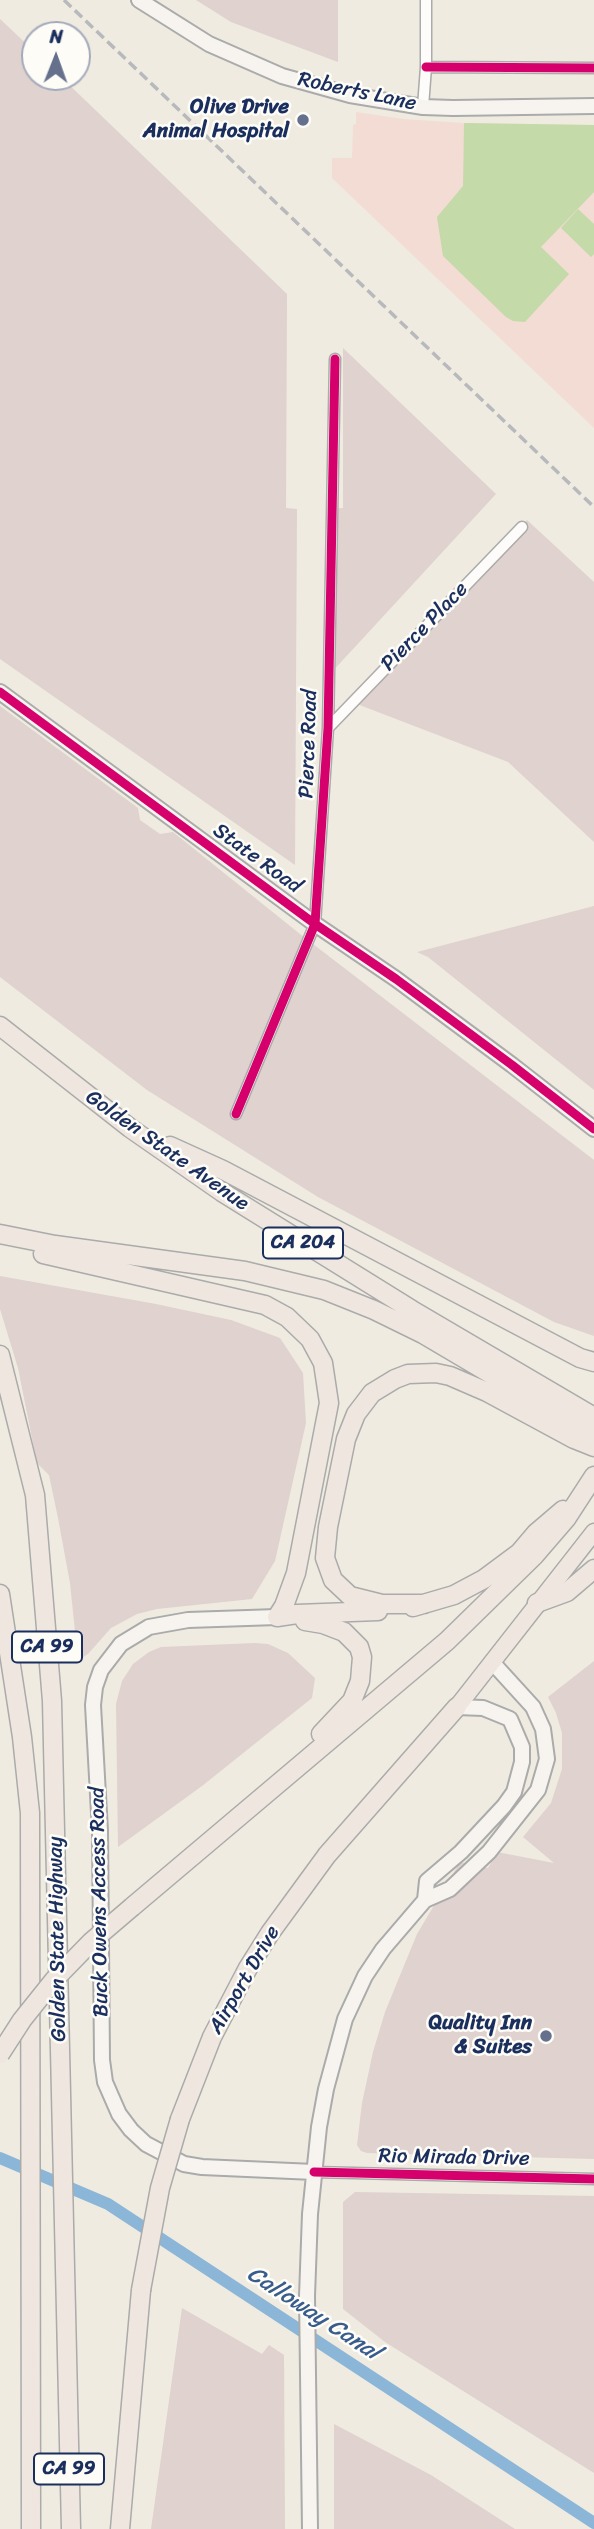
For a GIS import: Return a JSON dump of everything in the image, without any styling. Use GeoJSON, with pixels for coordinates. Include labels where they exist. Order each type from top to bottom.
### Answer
{"type":"FeatureCollection","features":[{"type":"Feature","properties":{"kind":"highway","name":"Golden State Avenue"},"geometry":{"type":"LineString","coordinates":[[0,1026],[130,1128],[244,1206],[412,1310],[587,1427]]}},
{"type":"Feature","properties":{"kind":"highway"},"geometry":{"type":"LineString","coordinates":[[130,1128],[223,1170],[580,1358],[594,1362]]}},
{"type":"Feature","properties":{"kind":"highway"},"geometry":{"type":"LineString","coordinates":[[0,1236],[41,1253],[265,1305],[288,1317],[310,1339],[323,1363],[327,1379],[327,1414],[296,1573],[277,1617]]}},
{"type":"Feature","properties":{"kind":"highway","name":"CA 204"},"geometry":{"type":"LineString","coordinates":[[0,1236],[245,1270],[324,1290],[423,1334],[587,1427]]}},
{"type":"Feature","properties":{"kind":"highway","name":"Golden State Highway"},"geometry":{"type":"LineString","coordinates":[[0,1355],[35,1495],[52,1701],[71,2529]]}},
{"type":"Feature","properties":{"kind":"highway"},"geometry":{"type":"LineString","coordinates":[[424,1604],[382,1604],[350,1596],[333,1580],[325,1558],[328,1527],[346,1439],[356,1414],[372,1393],[388,1382],[408,1374],[436,1373],[450,1376],[587,1427],[594,1447]]}},
{"type":"Feature","properties":{"kind":"highway"},"geometry":{"type":"LineString","coordinates":[[0,2053],[54,1980],[91,1942],[447,1641],[535,1555],[566,1519],[594,1476]]}},
{"type":"Feature","properties":{"kind":"highway"},"geometry":{"type":"LineString","coordinates":[[277,1617],[380,1611],[424,1604],[454,1595],[499,1569],[519,1553],[544,1526],[577,1500]]}},
{"type":"Feature","properties":{"kind":"highway"},"geometry":{"type":"LineString","coordinates":[[537,1604],[567,1592],[594,1569]]}},
{"type":"Feature","properties":{"kind":"highway","name":"Golden State Highway"},"geometry":{"type":"LineString","coordinates":[[0,1594],[22,1737],[30,1813],[31,2529]]}},
{"type":"Feature","properties":{"kind":"highway"},"geometry":{"type":"LineString","coordinates":[[253,1804],[346,1710],[352,1701],[362,1668],[359,1647],[344,1632],[323,1623],[277,1617]]}},
{"type":"Feature","properties":{"kind":"highway","name":"Airport Drive"},"geometry":{"type":"LineString","coordinates":[[120,2529],[141,2290],[160,2188],[180,2119],[212,2037],[248,1968],[270,1933],[327,1855],[457,1707]]}},
{"type":"Feature","properties":{"kind":"main road","name":"Roberts Lane"},"geometry":{"type":"LineString","coordinates":[[139,0],[209,44],[282,76],[350,95],[423,107],[594,106]]}},
{"type":"Feature","properties":{"kind":"main road","name":"State Road"},"geometry":{"type":"LineString","coordinates":[[0,692],[315,924],[396,979],[594,1129]]}},
{"type":"Feature","properties":{"kind":"main road","name":"Airport Drive"},"geometry":{"type":"LineString","coordinates":[[457,1707],[594,1532]]}},
{"type":"Feature","properties":{"kind":"main road","name":"Buck Owens Access Road"},"geometry":{"type":"LineString","coordinates":[[277,1617],[188,1620],[149,1627],[121,1644],[101,1670],[93,1705],[100,1831],[102,2060],[106,2082],[115,2106],[131,2130],[146,2144],[184,2164],[314,2172]]}},
{"type":"Feature","properties":{"kind":"main road"},"geometry":{"type":"LineString","coordinates":[[310,2529],[307,2295],[310,2214],[319,2127],[326,2089],[345,2018],[365,1976],[383,1949],[425,1900],[450,1889],[489,1852],[529,1804],[544,1774],[547,1744],[537,1713],[492,1662]]}},
{"type":"Feature","properties":{"kind":"main road"},"geometry":{"type":"LineString","coordinates":[[425,1900],[428,1881],[461,1852],[514,1793],[522,1762],[522,1747],[509,1719],[483,1708],[457,1707]]}},
{"type":"Feature","properties":{"kind":"street"},"geometry":{"type":"LineString","coordinates":[[423,107],[426,0]]}},
{"type":"Feature","properties":{"kind":"street"},"geometry":{"type":"LineString","coordinates":[[426,67],[594,68]]}},
{"type":"Feature","properties":{"kind":"street","name":"Pierce Road"},"geometry":{"type":"LineString","coordinates":[[236,1114],[315,924],[328,728],[335,359]]}},
{"type":"Feature","properties":{"kind":"street","name":"Pierce Place"},"geometry":{"type":"LineString","coordinates":[[328,728],[522,527]]}},
{"type":"Feature","properties":{"kind":"street","name":"Rio Mirada Drive"},"geometry":{"type":"LineString","coordinates":[[314,2172],[594,2179]]}},
{"type":"Feature","properties":{"kind":"shaded area"},"geometry":{"type":"Polygon","coordinates":[[[196,0],[338,0],[338,62],[231,22],[196,0]]]}},
{"type":"Feature","properties":{"kind":"shaded area"},"geometry":{"type":"Polygon","coordinates":[[[0,19],[21,39],[21,91],[76,91],[287,294],[286,508],[297,509],[295,865],[0,659],[0,19]]]}},
{"type":"Feature","properties":{"kind":"shaded area"},"geometry":{"type":"Polygon","coordinates":[[[356,112],[403,119],[464,123],[594,125],[594,428],[332,178],[332,158],[352,158],[356,112]]]}},
{"type":"Feature","properties":{"kind":"shaded area"},"geometry":{"type":"Polygon","coordinates":[[[343,348],[496,494],[330,674],[331,509],[343,508],[343,348]]]}},
{"type":"Feature","properties":{"kind":"shaded area"},"geometry":{"type":"Polygon","coordinates":[[[527,520],[594,582],[594,842],[508,762],[357,704],[527,520]]]}},
{"type":"Feature","properties":{"kind":"shaded area"},"geometry":{"type":"Polygon","coordinates":[[[0,706],[138,808],[140,820],[160,834],[173,832],[300,934],[594,1160],[594,1336],[554,1322],[318,1197],[147,1090],[0,977],[0,706]]]}},
{"type":"Feature","properties":{"kind":"shaded area"},"geometry":{"type":"Polygon","coordinates":[[[594,906],[594,1090],[428,957],[417,952],[594,906]]]}},
{"type":"Feature","properties":{"kind":"shaded area"},"geometry":{"type":"Polygon","coordinates":[[[0,1276],[231,1320],[280,1338],[303,1373],[306,1423],[275,1561],[252,1599],[157,1609],[137,1614],[111,1628],[88,1654],[78,1660],[70,1583],[58,1518],[49,1475],[37,1463],[18,1368],[0,1309],[0,1276]]]}},
{"type":"Feature","properties":{"kind":"shaded area"},"geometry":{"type":"Polygon","coordinates":[[[268,1644],[288,1653],[315,1678],[312,1698],[202,1786],[118,1847],[116,1704],[122,1681],[133,1664],[161,1647],[268,1644]]]}},
{"type":"Feature","properties":{"kind":"shaded area"},"geometry":{"type":"Polygon","coordinates":[[[594,1661],[594,2159],[361,2151],[357,2145],[362,2103],[385,2012],[417,1934],[460,1862],[488,1868],[497,1852],[554,1863],[523,1837],[551,1803],[562,1769],[562,1733],[548,1697],[594,1661]]]}},
{"type":"Feature","properties":{"kind":"shaded area"},"geometry":{"type":"Polygon","coordinates":[[[355,2192],[594,2196],[594,2473],[385,2342],[343,2309],[343,2202],[355,2192]]]}},
{"type":"Feature","properties":{"kind":"shaded area"},"geometry":{"type":"Polygon","coordinates":[[[182,2308],[262,2354],[269,2345],[284,2355],[285,2529],[151,2529],[182,2308]]]}},
{"type":"Feature","properties":{"kind":"shaded area"},"geometry":{"type":"Polygon","coordinates":[[[334,2424],[431,2475],[515,2529],[334,2529],[334,2424]]]}},
{"type":"Feature","properties":{"kind":"green space"},"geometry":{"type":"Polygon","coordinates":[[[464,123],[594,125],[594,192],[541,247],[569,274],[525,322],[506,317],[443,256],[437,217],[463,186],[464,123]]]}},
{"type":"Feature","properties":{"kind":"green space"},"geometry":{"type":"Polygon","coordinates":[[[578,209],[594,224],[594,254],[591,257],[561,228],[578,209]]]}},
{"type":"Feature","properties":{"kind":"waterway","name":"Calloway Canal"},"geometry":{"type":"LineString","coordinates":[[0,2158],[108,2204],[594,2523]]}},
{"type":"Feature","properties":{"kind":"railway"},"geometry":{"type":"LineString","coordinates":[[64,0],[594,507]]}},
{"type":"Feature","properties":{"kind":"cycle path"},"geometry":{"type":"LineString","coordinates":[[426,67],[594,68]]}},
{"type":"Feature","properties":{"kind":"cycle path"},"geometry":{"type":"LineString","coordinates":[[236,1114],[315,924],[328,728],[335,359]]}},
{"type":"Feature","properties":{"kind":"cycle path"},"geometry":{"type":"LineString","coordinates":[[0,692],[315,924],[396,979],[594,1129]]}},
{"type":"Feature","properties":{"kind":"cycle path"},"geometry":{"type":"LineString","coordinates":[[314,2172],[594,2179]]}},
{"type":"Feature","properties":{"kind":"place","name":"Olive Drive Animal Hospital"},"geometry":{"type":"Point","coordinates":[303,120]}},
{"type":"Feature","properties":{"kind":"place","name":"Quality Inn & Suites"},"geometry":{"type":"Point","coordinates":[546,2036]}}]}
